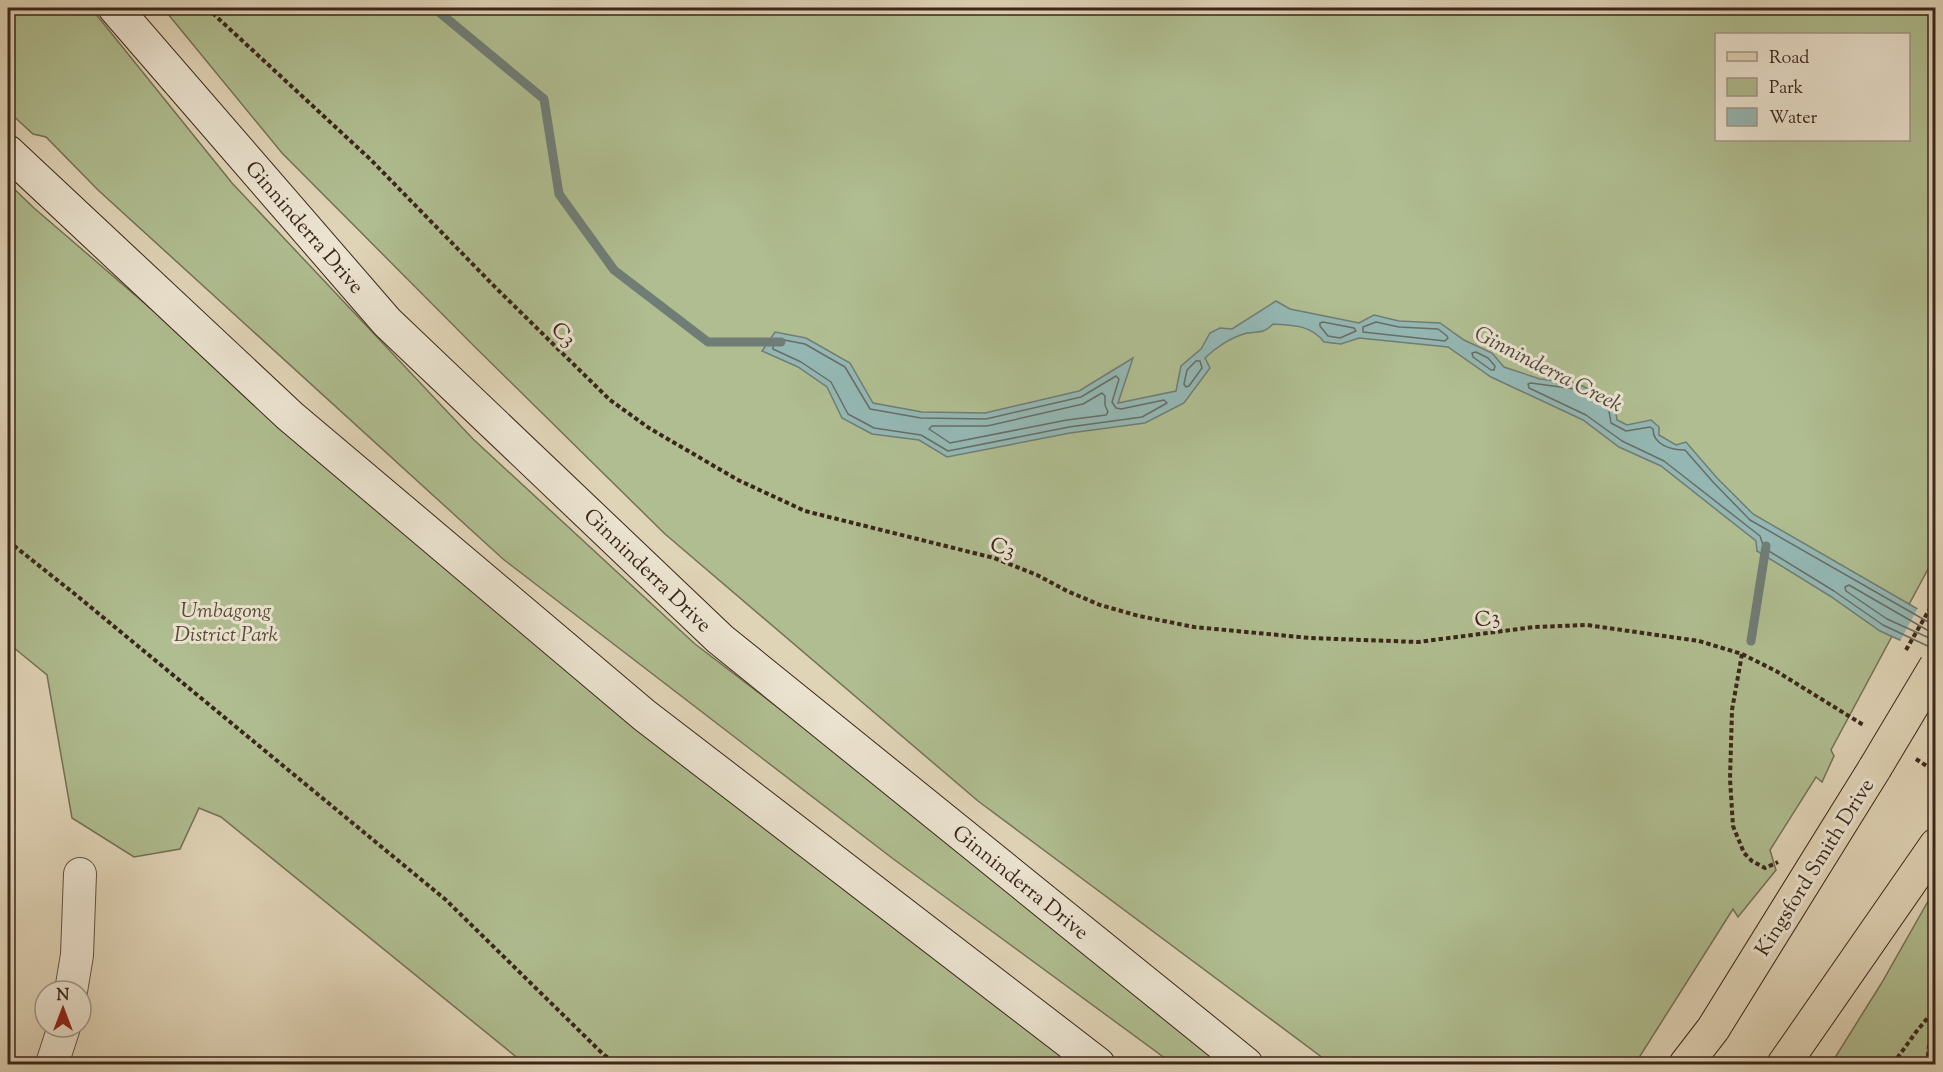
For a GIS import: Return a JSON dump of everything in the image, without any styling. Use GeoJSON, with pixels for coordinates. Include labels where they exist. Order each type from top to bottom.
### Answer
{"type":"FeatureCollection","features":[{"type":"Feature","properties":{"kind":"main road","name":"Ginninderra Drive"},"geometry":{"type":"LineString","coordinates":[[114,8],[387,322],[720,639],[1244,1062]]}},
{"type":"Feature","properties":{"kind":"main road"},"geometry":{"type":"LineString","coordinates":[[8,152],[290,417],[644,715],[1098,1065]]}},
{"type":"Feature","properties":{"kind":"main road","name":"Kingsford Smith Drive"},"geometry":{"type":"LineString","coordinates":[[1686,1065],[1713,1029],[1875,768],[1935,666]]}},
{"type":"Feature","properties":{"kind":"main road"},"geometry":{"type":"LineString","coordinates":[[1792,1057],[1935,845]]}},
{"type":"Feature","properties":{"kind":"main road"},"geometry":{"type":"LineString","coordinates":[[1672,1065],[1713,1029]]}},
{"type":"Feature","properties":{"kind":"street"},"geometry":{"type":"LineString","coordinates":[[73,979],[78,955],[80,874]]}},
{"type":"Feature","properties":{"kind":"street"},"geometry":{"type":"LineString","coordinates":[[52,1065],[60,1039]]}},
{"type":"Feature","properties":{"kind":"path","name":"C3"},"geometry":{"type":"LineString","coordinates":[[207,8],[370,159],[610,400],[649,428],[738,480],[805,511],[994,558],[1037,575],[1100,605],[1139,616],[1194,627],[1310,638],[1418,642],[1534,627],[1597,626],[1699,641],[1743,654],[1776,671],[1871,730]]}},
{"type":"Feature","properties":{"kind":"path"},"geometry":{"type":"LineString","coordinates":[[8,541],[446,900],[604,1055],[618,1065]]}},
{"type":"Feature","properties":{"kind":"path"},"geometry":{"type":"LineString","coordinates":[[1743,654],[1732,710],[1730,779],[1733,826],[1744,853],[1752,861],[1765,868],[1779,862],[1784,854]]}},
{"type":"Feature","properties":{"kind":"path"},"geometry":{"type":"LineString","coordinates":[[1908,754],[1935,772]]}},
{"type":"Feature","properties":{"kind":"path"},"geometry":{"type":"LineString","coordinates":[[1926,1065],[1935,982]]}},
{"type":"Feature","properties":{"kind":"path"},"geometry":{"type":"LineString","coordinates":[[1893,1065],[1916,1032],[1933,1015]]}},
{"type":"Feature","properties":{"kind":"green space"},"geometry":{"type":"Polygon","coordinates":[[[8,8],[91,8],[232,183],[473,439],[695,644],[920,816],[1225,1064],[1173,1064],[892,858],[503,559],[98,190],[46,137],[33,134],[8,111],[8,8]]]}},
{"type":"Feature","properties":{"kind":"green space"},"geometry":{"type":"Polygon","coordinates":[[[163,8],[1935,8],[1935,556],[1831,750],[1834,756],[1822,782],[1816,777],[1770,850],[1776,870],[1738,917],[1733,909],[1635,1064],[1331,1064],[978,801],[665,534],[282,153],[163,8]]]}},
{"type":"Feature","properties":{"kind":"green space","name":"Umbagong District Park"},"geometry":{"type":"Polygon","coordinates":[[[8,183],[34,208],[532,637],[1075,1064],[525,1064],[221,817],[199,808],[180,849],[134,857],[72,818],[47,675],[8,643],[8,183]]]}},
{"type":"Feature","properties":{"kind":"green space"},"geometry":{"type":"Polygon","coordinates":[[[1935,889],[1935,1064],[1831,1064],[1881,984],[1935,889]]]}},
{"type":"Feature","properties":{"kind":"water"},"geometry":{"type":"Polygon","coordinates":[[[1276,301],[1290,309],[1359,323],[1374,315],[1399,321],[1440,323],[1464,340],[1492,353],[1504,367],[1540,379],[1576,383],[1614,401],[1617,420],[1627,425],[1651,420],[1659,427],[1659,435],[1676,445],[1686,442],[1717,478],[1753,514],[1935,619],[1935,656],[1880,631],[1830,596],[1757,551],[1756,541],[1661,466],[1619,447],[1583,420],[1491,377],[1448,347],[1359,338],[1341,344],[1324,342],[1307,329],[1273,324],[1264,331],[1236,337],[1214,350],[1205,358],[1210,368],[1184,403],[1145,423],[1070,433],[947,457],[919,440],[872,434],[842,418],[827,387],[798,367],[762,351],[775,332],[806,338],[850,363],[873,403],[922,412],[985,413],[1079,391],[1133,358],[1118,403],[1176,391],[1181,366],[1201,349],[1210,333],[1220,328],[1232,329],[1276,301]]]}},
{"type":"Feature","properties":{"kind":"pier"},"geometry":{"type":"Polygon","coordinates":[[[1919,606],[1936,615],[1936,659],[1899,643],[1919,606]]]}},
{"type":"Feature","properties":{"kind":"waterway","name":"Ginninderra Creek"},"geometry":{"type":"LineString","coordinates":[[434,8],[544,99],[559,194],[614,270],[708,342],[781,342]]}},
{"type":"Feature","properties":{"kind":"waterway"},"geometry":{"type":"LineString","coordinates":[[1751,641],[1766,546]]}}]}
